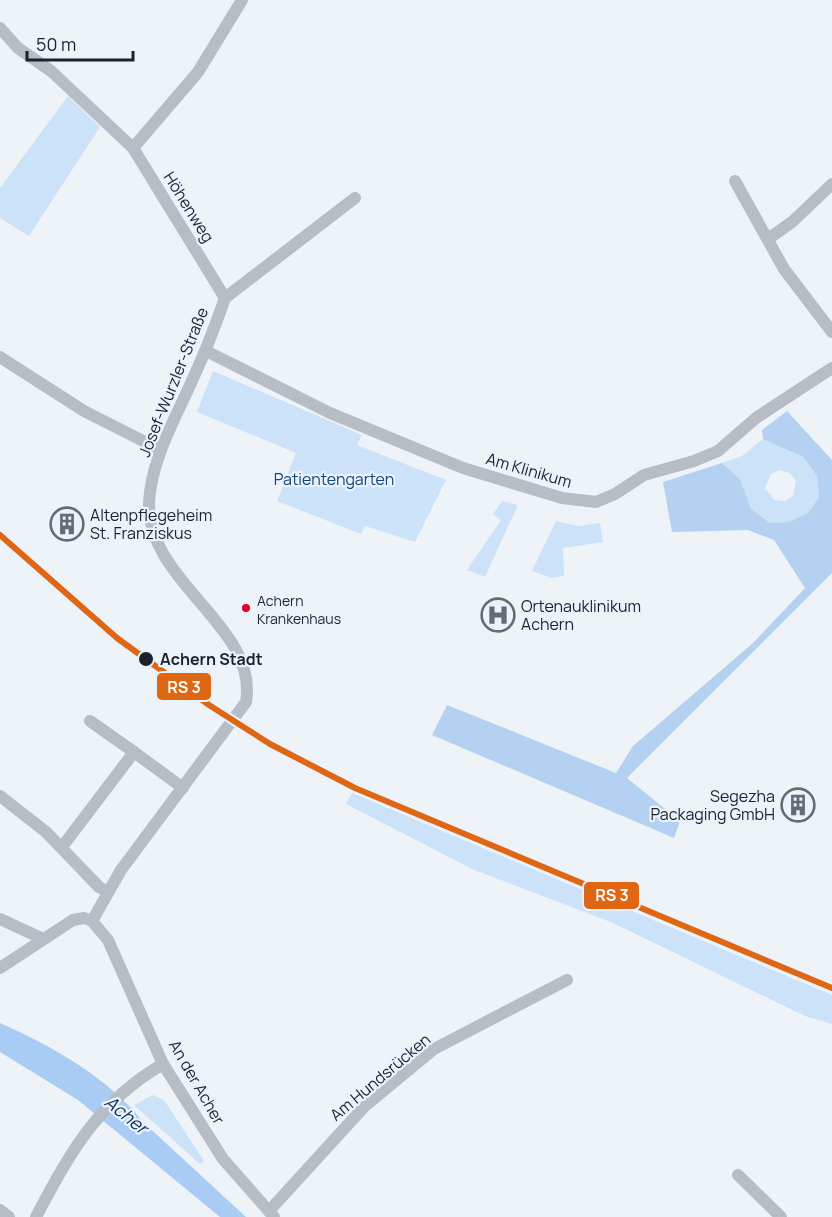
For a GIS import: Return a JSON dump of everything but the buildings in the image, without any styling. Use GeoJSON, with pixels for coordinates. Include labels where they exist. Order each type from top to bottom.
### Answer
{"type":"FeatureCollection","features":[{"type":"Feature","properties":{"kind":"street"},"geometry":{"type":"LineString","coordinates":[[133,148],[198,72],[242,0]]}},
{"type":"Feature","properties":{"kind":"street","name":"Höhenweg"},"geometry":{"type":"LineString","coordinates":[[0,28],[18,48],[51,71],[133,148],[225,298]]}},
{"type":"Feature","properties":{"kind":"street"},"geometry":{"type":"LineString","coordinates":[[735,181],[784,269],[832,332]]}},
{"type":"Feature","properties":{"kind":"street"},"geometry":{"type":"LineString","coordinates":[[768,239],[792,222],[832,184]]}},
{"type":"Feature","properties":{"kind":"street"},"geometry":{"type":"LineString","coordinates":[[225,298],[355,198]]}},
{"type":"Feature","properties":{"kind":"street","name":"Josef-Wurzler-Straße"},"geometry":{"type":"LineString","coordinates":[[92,921],[121,870],[241,710],[248,691],[238,654],[188,590],[159,548],[149,505],[151,484],[161,450],[206,351],[225,298]]}},
{"type":"Feature","properties":{"kind":"street","name":"Am Klinikum"},"geometry":{"type":"LineString","coordinates":[[206,351],[330,413],[463,468],[562,498],[596,502],[615,494],[644,475],[694,461],[718,450],[756,418],[832,368]]}},
{"type":"Feature","properties":{"kind":"street"},"geometry":{"type":"LineString","coordinates":[[0,357],[84,411],[161,450]]}},
{"type":"Feature","properties":{"kind":"street"},"geometry":{"type":"LineString","coordinates":[[90,721],[183,788]]}},
{"type":"Feature","properties":{"kind":"street"},"geometry":{"type":"LineString","coordinates":[[62,847],[134,752]]}},
{"type":"Feature","properties":{"kind":"street"},"geometry":{"type":"LineString","coordinates":[[0,796],[62,847],[99,887],[108,892]]}},
{"type":"Feature","properties":{"kind":"street"},"geometry":{"type":"LineString","coordinates":[[0,968],[41,938],[73,920],[84,918],[92,921]]}},
{"type":"Feature","properties":{"kind":"street"},"geometry":{"type":"LineString","coordinates":[[0,919],[41,938]]}},
{"type":"Feature","properties":{"kind":"street","name":"An der Acher"},"geometry":{"type":"LineString","coordinates":[[92,921],[108,940],[163,1064],[223,1159],[272,1214]]}},
{"type":"Feature","properties":{"kind":"street","name":"Am Hundsrücken"},"geometry":{"type":"LineString","coordinates":[[272,1214],[364,1107],[434,1049],[567,980]]}},
{"type":"Feature","properties":{"kind":"street"},"geometry":{"type":"LineString","coordinates":[[36,1217],[66,1159],[94,1122],[119,1094],[163,1064]]}},
{"type":"Feature","properties":{"kind":"street"},"geometry":{"type":"LineString","coordinates":[[738,1174],[781,1217]]}},
{"type":"Feature","properties":{"kind":"street"},"geometry":{"type":"LineString","coordinates":[[0,1210],[9,1217]]}},
{"type":"Feature","properties":{"kind":"green space"},"geometry":{"type":"Polygon","coordinates":[[[68,96],[100,127],[29,236],[0,218],[0,188],[68,96]]]}},
{"type":"Feature","properties":{"kind":"green space","name":"Patientengarten"},"geometry":{"type":"Polygon","coordinates":[[[213,371],[362,435],[357,445],[446,480],[415,542],[365,526],[361,534],[277,501],[296,453],[197,412],[213,371]]]}},
{"type":"Feature","properties":{"kind":"green space"},"geometry":{"type":"Polygon","coordinates":[[[763,439],[803,457],[817,476],[819,497],[808,513],[788,522],[770,523],[751,509],[740,479],[722,463],[742,456],[763,439]],[[780,470],[771,474],[765,488],[774,500],[785,501],[793,496],[796,481],[790,473],[780,470]]]}},
{"type":"Feature","properties":{"kind":"green space"},"geometry":{"type":"Polygon","coordinates":[[[502,501],[518,505],[485,577],[467,570],[501,520],[493,514],[502,501]]]}},
{"type":"Feature","properties":{"kind":"green space"},"geometry":{"type":"Polygon","coordinates":[[[556,521],[578,526],[600,523],[603,542],[563,548],[564,576],[552,578],[532,571],[556,521]]]}},
{"type":"Feature","properties":{"kind":"green space"},"geometry":{"type":"Polygon","coordinates":[[[352,793],[832,995],[832,1024],[805,1016],[613,923],[472,869],[346,804],[352,793]]]}},
{"type":"Feature","properties":{"kind":"green space"},"geometry":{"type":"Polygon","coordinates":[[[153,1095],[164,1100],[204,1161],[200,1164],[134,1105],[153,1095]]]}},
{"type":"Feature","properties":{"kind":"shaded area"},"geometry":{"type":"Polygon","coordinates":[[[787,411],[832,460],[832,573],[627,778],[680,821],[674,838],[432,735],[447,705],[616,773],[633,746],[753,643],[805,588],[774,540],[748,530],[672,532],[663,482],[722,463],[740,479],[751,509],[770,523],[788,522],[808,513],[819,497],[817,476],[803,457],[763,439],[762,430],[787,411]]]}},
{"type":"Feature","properties":{"kind":"water","name":"Acher"},"geometry":{"type":"Polygon","coordinates":[[[0,1023],[40,1042],[97,1078],[246,1217],[220,1217],[78,1100],[0,1052],[0,1023]]]}},
{"type":"Feature","properties":{"kind":"transit line"},"geometry":{"type":"LineString","coordinates":[[0,535],[117,638],[209,705],[270,744],[355,788],[832,988]]}},
{"type":"Feature","properties":{"kind":"place","name":"Altenpflegeheim St. Franziskus"},"geometry":{"type":"Point","coordinates":[67,524]}},
{"type":"Feature","properties":{"kind":"place","name":"Achern Krankenhaus"},"geometry":{"type":"Point","coordinates":[246,608]}},
{"type":"Feature","properties":{"kind":"place","name":"Ortenauklinikum Achern"},"geometry":{"type":"Point","coordinates":[498,615]}},
{"type":"Feature","properties":{"kind":"place","name":"Achern Stadt"},"geometry":{"type":"Point","coordinates":[146,659]}},
{"type":"Feature","properties":{"kind":"place","name":"Segezha Packaging GmbH"},"geometry":{"type":"Point","coordinates":[798,805]}}]}
